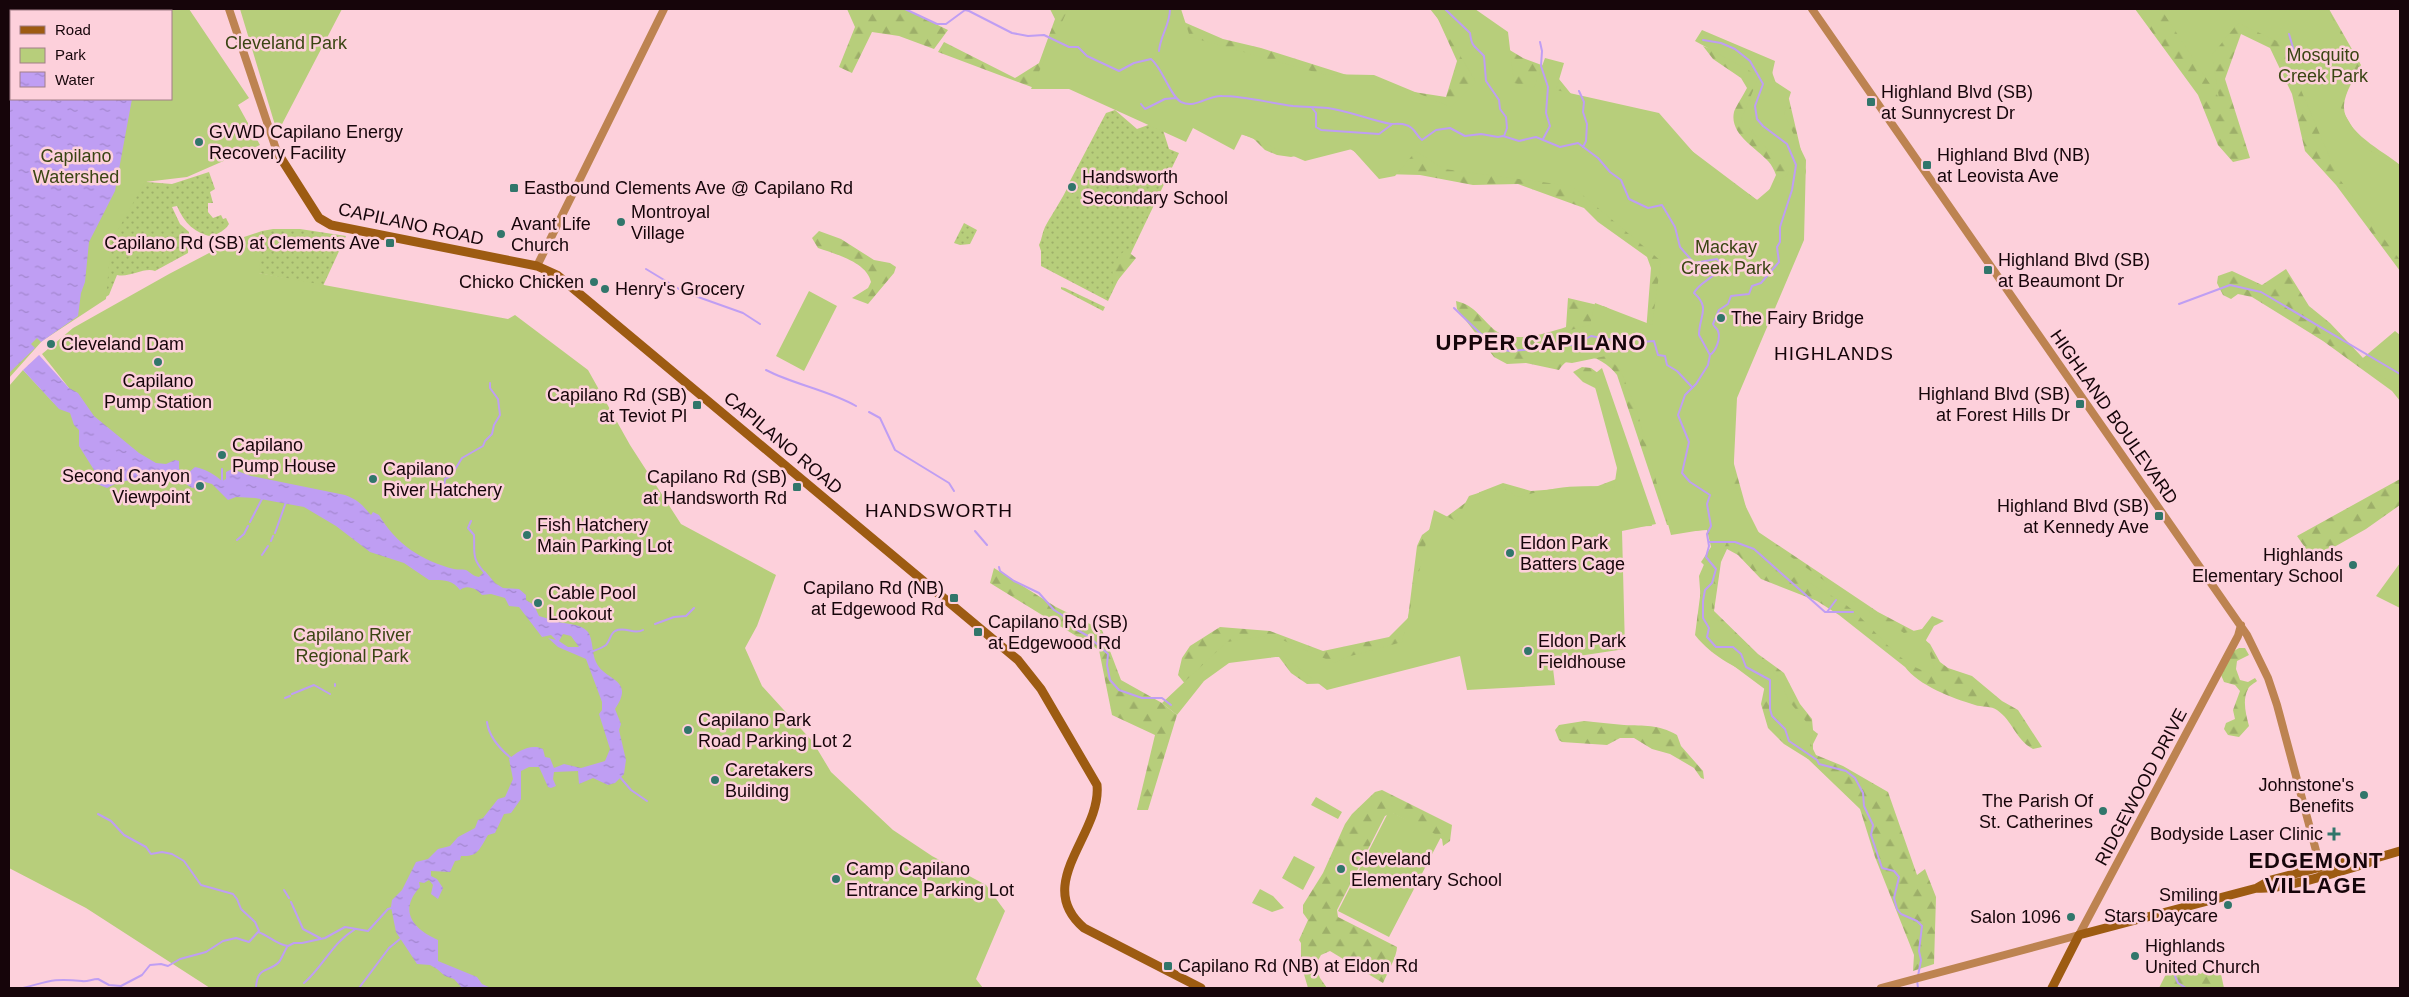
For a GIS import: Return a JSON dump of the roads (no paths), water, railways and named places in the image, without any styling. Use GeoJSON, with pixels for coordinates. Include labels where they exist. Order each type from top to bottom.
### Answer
{"type":"FeatureCollection","features":[{"type":"Feature","properties":{"kind":"main road","name":"CAPILANO ROAD"},"geometry":{"type":"LineString","coordinates":[[277,152],[319,218],[331,225],[537,266],[557,275],[1018,660],[1031,674],[1097,785],[1098,794],[1094,810],[1064,885],[1068,908],[1084,928],[1201,988]]}},
{"type":"Feature","properties":{"kind":"main road"},"geometry":{"type":"LineString","coordinates":[[2079,935],[2256,888],[2275,887],[2321,871],[2368,863],[2376,858],[2400,851]]}},
{"type":"Feature","properties":{"kind":"main road","name":"RIDGEWOOD DRIVE"},"geometry":{"type":"LineString","coordinates":[[2052,988],[2079,935]]}},
{"type":"Feature","properties":{"kind":"street"},"geometry":{"type":"LineString","coordinates":[[229,9],[277,152]]}},
{"type":"Feature","properties":{"kind":"street"},"geometry":{"type":"LineString","coordinates":[[537,266],[664,9]]}},
{"type":"Feature","properties":{"kind":"street","name":"HIGHLAND BOULEVARD"},"geometry":{"type":"LineString","coordinates":[[1812,9],[2241,625],[2268,678],[2321,871]]}},
{"type":"Feature","properties":{"kind":"street","name":"RIDGEWOOD DRIVE"},"geometry":{"type":"LineString","coordinates":[[2079,935],[2191,725],[2241,625]]}},
{"type":"Feature","properties":{"kind":"street"},"geometry":{"type":"LineString","coordinates":[[1882,988],[2079,935]]}},
{"type":"Feature","properties":{"kind":"water"},"geometry":{"type":"Polygon","coordinates":[[[9,9],[11,10],[10,100],[132,100],[115,191],[89,242],[85,282],[81,293],[78,316],[41,342],[37,338],[31,344],[35,348],[9,373],[9,9]]]}},
{"type":"Feature","properties":{"kind":"water"},"geometry":{"type":"Polygon","coordinates":[[[39,355],[69,388],[78,393],[94,416],[139,453],[156,463],[166,464],[175,460],[179,461],[179,469],[187,474],[195,467],[210,472],[222,481],[226,479],[226,472],[232,469],[251,476],[345,495],[360,503],[371,515],[373,512],[379,515],[393,535],[421,556],[442,566],[466,570],[477,577],[485,571],[495,583],[503,588],[519,589],[526,595],[526,600],[534,605],[539,616],[549,619],[556,617],[558,622],[578,626],[588,632],[596,662],[605,673],[616,681],[622,691],[621,699],[615,709],[621,724],[619,730],[626,760],[624,774],[615,783],[608,785],[593,778],[579,784],[578,771],[554,772],[553,779],[556,786],[551,788],[548,787],[539,767],[529,767],[521,771],[521,799],[511,813],[504,814],[495,833],[488,835],[478,852],[461,856],[460,860],[455,861],[450,872],[431,871],[431,876],[437,879],[443,888],[438,899],[431,894],[433,885],[429,880],[424,883],[419,882],[420,887],[410,904],[411,918],[416,925],[429,936],[438,940],[438,961],[477,977],[482,984],[491,988],[462,988],[454,979],[445,976],[430,965],[417,964],[396,932],[391,907],[392,900],[402,890],[416,862],[428,859],[438,849],[450,846],[458,837],[475,828],[478,820],[483,818],[498,799],[505,797],[513,779],[509,759],[516,753],[530,747],[539,747],[543,749],[545,757],[550,758],[554,768],[564,764],[581,768],[605,761],[610,749],[599,714],[602,710],[602,702],[586,659],[558,647],[548,638],[556,640],[551,635],[542,637],[519,607],[509,606],[505,598],[491,594],[482,595],[469,587],[460,590],[454,584],[446,581],[429,580],[404,563],[370,552],[336,526],[304,507],[255,498],[236,497],[228,500],[212,484],[201,481],[197,487],[192,488],[177,478],[173,482],[161,478],[151,484],[142,477],[117,483],[107,488],[92,482],[94,470],[79,446],[79,430],[74,425],[70,413],[59,409],[23,370],[39,355]],[[563,634],[559,641],[568,647],[579,647],[571,636],[563,634]]]}},
{"type":"Feature","properties":{"kind":"waterway"},"geometry":{"type":"LineString","coordinates":[[905,9],[937,24],[946,24],[965,10],[969,11],[1012,33],[1028,36],[1044,35],[1069,47],[1078,47],[1087,56],[1119,71],[1134,63],[1151,59],[1159,68],[1173,94],[1177,99],[1186,104],[1197,103],[1217,96],[1231,96],[1293,106],[1328,108],[1391,124],[1406,125],[1422,140],[1436,130],[1450,128],[1465,136],[1481,134],[1503,136],[1519,141],[1536,137],[1560,147],[1578,143],[1598,158],[1610,172],[1621,180],[1629,199],[1648,208],[1662,205],[1675,227],[1680,247],[1694,263],[1717,259],[1720,263],[1716,273],[1700,285],[1694,293],[1699,298],[1703,308],[1699,335],[1710,355],[1708,365],[1696,384],[1685,395],[1678,415],[1689,442],[1682,473],[1690,482],[1710,495],[1707,504],[1711,526],[1707,534],[1709,546],[1706,557],[1716,569],[1712,583],[1705,590],[1703,601],[1703,618],[1709,628],[1707,637],[1716,647],[1733,647],[1741,654],[1746,667],[1770,680],[1770,709],[1772,716],[1785,729],[1789,741],[1817,760],[1819,764],[1846,771],[1855,778],[1863,793],[1864,806],[1873,825],[1871,835],[1882,868],[1894,871],[1899,877],[1894,898],[1897,909],[1901,914],[1917,921],[1922,926],[1919,951],[1921,960],[1918,976]]}},
{"type":"Feature","properties":{"kind":"waterway"},"geometry":{"type":"LineString","coordinates":[[1159,51],[1170,15],[1170,9]]}},
{"type":"Feature","properties":{"kind":"waterway"},"geometry":{"type":"LineString","coordinates":[[1445,9],[1470,33],[1473,44],[1484,56],[1486,81],[1499,100],[1500,109],[1506,117],[1507,128],[1504,136]]}},
{"type":"Feature","properties":{"kind":"waterway"},"geometry":{"type":"LineString","coordinates":[[2289,34],[2296,58]]}},
{"type":"Feature","properties":{"kind":"waterway"},"geometry":{"type":"LineString","coordinates":[[1703,40],[1721,43],[1735,49],[1750,61],[1763,84],[1755,106],[1757,119],[1763,126],[1787,144],[1796,165],[1792,190],[1780,227],[1780,242],[1777,247],[1779,262],[1761,283],[1752,286],[1749,294],[1731,296],[1728,304],[1719,310],[1713,324],[1719,334],[1718,341],[1710,355]]}},
{"type":"Feature","properties":{"kind":"waterway"},"geometry":{"type":"LineString","coordinates":[[1540,42],[1542,51],[1541,66],[1548,87],[1546,113],[1550,126],[1543,139]]}},
{"type":"Feature","properties":{"kind":"waterway"},"geometry":{"type":"LineString","coordinates":[[1579,91],[1584,102],[1583,112],[1587,124],[1586,141],[1583,147]]}},
{"type":"Feature","properties":{"kind":"waterway"},"geometry":{"type":"LineString","coordinates":[[1141,104],[1145,109],[1165,99],[1176,98]]}},
{"type":"Feature","properties":{"kind":"waterway"},"geometry":{"type":"LineString","coordinates":[[1312,108],[1316,113],[1316,127],[1321,130],[1379,134],[1391,125]]}},
{"type":"Feature","properties":{"kind":"waterway"},"geometry":{"type":"LineString","coordinates":[[646,269],[684,292],[743,313],[760,324]]}},
{"type":"Feature","properties":{"kind":"waterway"},"geometry":{"type":"LineString","coordinates":[[2179,304],[2230,285],[2261,292],[2400,374]]}},
{"type":"Feature","properties":{"kind":"waterway"},"geometry":{"type":"LineString","coordinates":[[1454,308],[1481,334],[1493,340],[1504,350],[1510,351],[1534,349],[1542,346],[1575,345],[1591,336],[1618,341],[1632,336],[1642,342],[1654,341],[1658,355],[1665,356],[1667,365],[1677,371],[1692,387]]}},
{"type":"Feature","properties":{"kind":"waterway"},"geometry":{"type":"LineString","coordinates":[[766,370],[856,406]]}},
{"type":"Feature","properties":{"kind":"waterway"},"geometry":{"type":"LineString","coordinates":[[444,490],[445,479],[451,476],[462,458],[483,446],[492,434],[494,425],[500,415],[498,399],[490,388],[490,383]]}},
{"type":"Feature","properties":{"kind":"waterway"},"geometry":{"type":"LineString","coordinates":[[869,412],[880,418],[895,450],[949,483],[954,491]]}},
{"type":"Feature","properties":{"kind":"waterway"},"geometry":{"type":"LineString","coordinates":[[222,469],[222,482]]}},
{"type":"Feature","properties":{"kind":"waterway"},"geometry":{"type":"LineString","coordinates":[[250,522],[263,497]]}},
{"type":"Feature","properties":{"kind":"waterway"},"geometry":{"type":"LineString","coordinates":[[275,533],[286,502]]}},
{"type":"Feature","properties":{"kind":"waterway"},"geometry":{"type":"LineString","coordinates":[[471,521],[468,528],[474,535],[475,558],[484,572]]}},
{"type":"Feature","properties":{"kind":"waterway"},"geometry":{"type":"LineString","coordinates":[[237,540],[244,534],[248,526]]}},
{"type":"Feature","properties":{"kind":"waterway"},"geometry":{"type":"LineString","coordinates":[[975,531],[987,545]]}},
{"type":"Feature","properties":{"kind":"waterway"},"geometry":{"type":"LineString","coordinates":[[271,541],[273,536]]}},
{"type":"Feature","properties":{"kind":"waterway"},"geometry":{"type":"LineString","coordinates":[[1709,542],[1735,542],[1754,549],[1825,612],[1853,612]]}},
{"type":"Feature","properties":{"kind":"waterway"},"geometry":{"type":"LineString","coordinates":[[262,555],[268,546]]}},
{"type":"Feature","properties":{"kind":"waterway"},"geometry":{"type":"LineString","coordinates":[[999,567],[1000,571],[1014,581],[1039,593],[1054,610],[1108,654],[1107,665],[1110,680],[1119,690],[1142,698],[1162,698],[1171,705]]}},
{"type":"Feature","properties":{"kind":"waterway"},"geometry":{"type":"LineString","coordinates":[[1827,612],[1836,600]]}},
{"type":"Feature","properties":{"kind":"waterway"},"geometry":{"type":"LineString","coordinates":[[655,624],[674,617],[686,616],[694,608]]}},
{"type":"Feature","properties":{"kind":"waterway"},"geometry":{"type":"LineString","coordinates":[[591,652],[606,645],[615,631],[622,629],[636,632],[643,630]]}},
{"type":"Feature","properties":{"kind":"waterway"},"geometry":{"type":"LineString","coordinates":[[292,694],[314,685],[330,694]]}},
{"type":"Feature","properties":{"kind":"waterway"},"geometry":{"type":"LineString","coordinates":[[285,698],[290,696]]}},
{"type":"Feature","properties":{"kind":"waterway"},"geometry":{"type":"LineString","coordinates":[[487,722],[490,733],[503,751],[511,758]]}},
{"type":"Feature","properties":{"kind":"waterway"},"geometry":{"type":"LineString","coordinates":[[619,776],[631,790],[647,801]]}},
{"type":"Feature","properties":{"kind":"waterway"},"geometry":{"type":"LineString","coordinates":[[98,814],[111,821],[124,835],[146,847],[151,854],[162,852],[172,854],[184,861],[201,885],[233,894],[241,909],[255,922],[259,931]]}},
{"type":"Feature","properties":{"kind":"waterway"},"geometry":{"type":"LineString","coordinates":[[284,890],[289,898]]}},
{"type":"Feature","properties":{"kind":"waterway"},"geometry":{"type":"LineString","coordinates":[[291,902],[303,929],[320,938]]}},
{"type":"Feature","properties":{"kind":"waterway"},"geometry":{"type":"LineString","coordinates":[[23,988],[52,981],[98,979],[109,985],[121,986],[142,975],[150,965],[161,964],[168,966],[180,959],[206,952],[223,941],[236,938],[249,942],[258,932],[280,944],[288,946],[294,943],[325,938],[345,927],[368,931],[388,909],[392,908]]}},
{"type":"Feature","properties":{"kind":"waterway"},"geometry":{"type":"LineString","coordinates":[[304,983],[346,935],[354,930]]}},
{"type":"Feature","properties":{"kind":"waterway"},"geometry":{"type":"LineString","coordinates":[[359,988],[389,948],[400,939]]}},
{"type":"Feature","properties":{"kind":"waterway"},"geometry":{"type":"LineString","coordinates":[[256,988],[261,973],[279,962],[287,947]]}},
{"type":"Feature","properties":{"kind":"waterway"},"geometry":{"type":"LineString","coordinates":[[2175,976],[2178,983],[2186,988]]}},
{"type":"Feature","properties":{"kind":"waterway"},"geometry":{"type":"LineString","coordinates":[[1917,980],[1918,988]]}},
{"type":"Feature","properties":{"kind":"place","name":"Highland Blvd (SB) at Sunnycrest Dr"},"geometry":{"type":"Point","coordinates":[1871,102]}},
{"type":"Feature","properties":{"kind":"place","name":"GVWD Capilano Energy Recovery Facility"},"geometry":{"type":"Point","coordinates":[199,142]}},
{"type":"Feature","properties":{"kind":"place","name":"Highland Blvd (NB) at Leovista Ave"},"geometry":{"type":"Point","coordinates":[1927,165]}},
{"type":"Feature","properties":{"kind":"place","name":"Handsworth Secondary School"},"geometry":{"type":"Point","coordinates":[1072,187]}},
{"type":"Feature","properties":{"kind":"place","name":"Eastbound Clements Ave @ Capilano Rd"},"geometry":{"type":"Point","coordinates":[514,188]}},
{"type":"Feature","properties":{"kind":"place","name":"Montroyal Village"},"geometry":{"type":"Point","coordinates":[621,222]}},
{"type":"Feature","properties":{"kind":"place","name":"Avant Life Church"},"geometry":{"type":"Point","coordinates":[501,234]}},
{"type":"Feature","properties":{"kind":"place","name":"Capilano Rd (SB) at Clements Ave"},"geometry":{"type":"Point","coordinates":[390,243]}},
{"type":"Feature","properties":{"kind":"place","name":"Highland Blvd (SB) at Beaumont Dr"},"geometry":{"type":"Point","coordinates":[1988,270]}},
{"type":"Feature","properties":{"kind":"place","name":"Chicko Chicken"},"geometry":{"type":"Point","coordinates":[594,282]}},
{"type":"Feature","properties":{"kind":"place","name":"Henry's Grocery"},"geometry":{"type":"Point","coordinates":[605,289]}},
{"type":"Feature","properties":{"kind":"place","name":"The Fairy Bridge"},"geometry":{"type":"Point","coordinates":[1721,318]}},
{"type":"Feature","properties":{"kind":"place","name":"Cleveland Dam"},"geometry":{"type":"Point","coordinates":[51,344]}},
{"type":"Feature","properties":{"kind":"place","name":"Capilano Pump Station"},"geometry":{"type":"Point","coordinates":[158,362]}},
{"type":"Feature","properties":{"kind":"place","name":"Highland Blvd (SB) at Forest Hills Dr"},"geometry":{"type":"Point","coordinates":[2080,404]}},
{"type":"Feature","properties":{"kind":"place","name":"Capilano Rd (SB) at Teviot Pl"},"geometry":{"type":"Point","coordinates":[697,405]}},
{"type":"Feature","properties":{"kind":"place","name":"Capilano Pump House"},"geometry":{"type":"Point","coordinates":[222,455]}},
{"type":"Feature","properties":{"kind":"place","name":"Capilano River Hatchery"},"geometry":{"type":"Point","coordinates":[373,479]}},
{"type":"Feature","properties":{"kind":"place","name":"Second Canyon Viewpoint"},"geometry":{"type":"Point","coordinates":[200,486]}},
{"type":"Feature","properties":{"kind":"place","name":"Capilano Rd (SB) at Handsworth Rd"},"geometry":{"type":"Point","coordinates":[797,487]}},
{"type":"Feature","properties":{"kind":"place","name":"Highland Blvd (SB) at Kennedy Ave"},"geometry":{"type":"Point","coordinates":[2159,516]}},
{"type":"Feature","properties":{"kind":"place","name":"Fish Hatchery Main Parking Lot"},"geometry":{"type":"Point","coordinates":[527,535]}},
{"type":"Feature","properties":{"kind":"place","name":"Eldon Park Batters Cage"},"geometry":{"type":"Point","coordinates":[1510,553]}},
{"type":"Feature","properties":{"kind":"place","name":"Highlands Elementary School"},"geometry":{"type":"Point","coordinates":[2353,565]}},
{"type":"Feature","properties":{"kind":"place","name":"Capilano Rd (NB) at Edgewood Rd"},"geometry":{"type":"Point","coordinates":[954,598]}},
{"type":"Feature","properties":{"kind":"place","name":"Cable Pool Lookout"},"geometry":{"type":"Point","coordinates":[538,603]}},
{"type":"Feature","properties":{"kind":"place","name":"Capilano Rd (SB) at Edgewood Rd"},"geometry":{"type":"Point","coordinates":[978,632]}},
{"type":"Feature","properties":{"kind":"place","name":"Eldon Park Fieldhouse"},"geometry":{"type":"Point","coordinates":[1528,651]}},
{"type":"Feature","properties":{"kind":"place","name":"Capilano Park Road Parking Lot 2"},"geometry":{"type":"Point","coordinates":[688,730]}},
{"type":"Feature","properties":{"kind":"place","name":"Caretakers Building"},"geometry":{"type":"Point","coordinates":[715,780]}},
{"type":"Feature","properties":{"kind":"place","name":"Johnstone's Benefits"},"geometry":{"type":"Point","coordinates":[2364,795]}},
{"type":"Feature","properties":{"kind":"place","name":"The Parish Of St. Catherines"},"geometry":{"type":"Point","coordinates":[2103,811]}},
{"type":"Feature","properties":{"kind":"place","name":"Bodyside Laser Clinic"},"geometry":{"type":"Point","coordinates":[2334,834]}},
{"type":"Feature","properties":{"kind":"place","name":"Cleveland Elementary School"},"geometry":{"type":"Point","coordinates":[1341,869]}},
{"type":"Feature","properties":{"kind":"place","name":"Camp Capilano Entrance Parking Lot"},"geometry":{"type":"Point","coordinates":[836,879]}},
{"type":"Feature","properties":{"kind":"place","name":"Smiling Stars Daycare"},"geometry":{"type":"Point","coordinates":[2228,905]}},
{"type":"Feature","properties":{"kind":"place","name":"Salon 1096"},"geometry":{"type":"Point","coordinates":[2071,917]}},
{"type":"Feature","properties":{"kind":"place","name":"Highlands United Church"},"geometry":{"type":"Point","coordinates":[2135,956]}},
{"type":"Feature","properties":{"kind":"place","name":"Capilano Rd (NB) at Eldon Rd"},"geometry":{"type":"Point","coordinates":[1168,966]}},
{"type":"Feature","properties":{"kind":"district","name":"UPPER CAPILANO"},"geometry":{"type":"Point","coordinates":[1541,342]}},
{"type":"Feature","properties":{"kind":"district","name":"HIGHLANDS"},"geometry":{"type":"Point","coordinates":[1834,353]}},
{"type":"Feature","properties":{"kind":"district","name":"HANDSWORTH"},"geometry":{"type":"Point","coordinates":[939,510]}},
{"type":"Feature","properties":{"kind":"district","name":"EDGEMONT VILLAGE"},"geometry":{"type":"Point","coordinates":[2316,872]}},
{"type":"Feature","properties":{"kind":"park label","name":"Cleveland Park"},"geometry":{"type":"Point","coordinates":[286,43]}},
{"type":"Feature","properties":{"kind":"park label","name":"Mosquito Creek Park"},"geometry":{"type":"Point","coordinates":[2323,65]}},
{"type":"Feature","properties":{"kind":"park label","name":"Capilano Watershed"},"geometry":{"type":"Point","coordinates":[76,166]}},
{"type":"Feature","properties":{"kind":"park label","name":"Mackay Creek Park"},"geometry":{"type":"Point","coordinates":[1726,257]}},
{"type":"Feature","properties":{"kind":"park label","name":"Capilano River Regional Park"},"geometry":{"type":"Point","coordinates":[352,645]}}]}
